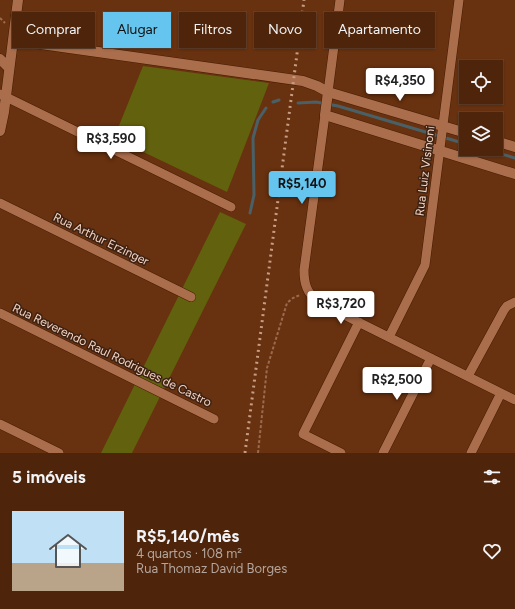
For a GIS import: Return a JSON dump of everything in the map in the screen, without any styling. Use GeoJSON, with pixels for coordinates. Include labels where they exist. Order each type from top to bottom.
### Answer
{"type":"FeatureCollection","features":[{"type":"Feature","properties":{"kind":"street"},"geometry":{"type":"LineString","coordinates":[[16,12],[18,0]]}},
{"type":"Feature","properties":{"kind":"street"},"geometry":{"type":"LineString","coordinates":[[340,0],[304,270],[304,279],[308,292],[318,302],[515,400]]}},
{"type":"Feature","properties":{"kind":"street","name":"Rua Luiz Visinoni"},"geometry":{"type":"LineString","coordinates":[[389,337],[425,265],[459,0]]}},
{"type":"Feature","properties":{"kind":"street"},"geometry":{"type":"LineString","coordinates":[[0,130],[3,95],[12,47]]}},
{"type":"Feature","properties":{"kind":"street"},"geometry":{"type":"LineString","coordinates":[[70,48],[293,79],[317,86],[328,92],[459,131]]}},
{"type":"Feature","properties":{"kind":"street"},"geometry":{"type":"LineString","coordinates":[[0,59],[9,68]]}},
{"type":"Feature","properties":{"kind":"street"},"geometry":{"type":"LineString","coordinates":[[3,95],[231,207]]}},
{"type":"Feature","properties":{"kind":"street"},"geometry":{"type":"LineString","coordinates":[[325,115],[515,174]]}},
{"type":"Feature","properties":{"kind":"street"},"geometry":{"type":"LineString","coordinates":[[503,144],[515,147]]}},
{"type":"Feature","properties":{"kind":"street","name":"Rua Arthur Erzinger"},"geometry":{"type":"LineString","coordinates":[[0,203],[191,297]]}},
{"type":"Feature","properties":{"kind":"street"},"geometry":{"type":"LineString","coordinates":[[468,376],[504,310],[507,306],[515,302]]}},
{"type":"Feature","properties":{"kind":"street","name":"Rua Reverendo Raul Rodrigues de Castro"},"geometry":{"type":"LineString","coordinates":[[0,314],[214,419]]}},
{"type":"Feature","properties":{"kind":"street"},"geometry":{"type":"LineString","coordinates":[[341,453],[303,434],[359,322]]}},
{"type":"Feature","properties":{"kind":"street"},"geometry":{"type":"LineString","coordinates":[[383,453],[431,358]]}},
{"type":"Feature","properties":{"kind":"street"},"geometry":{"type":"LineString","coordinates":[[471,453],[501,393]]}},
{"type":"Feature","properties":{"kind":"street"},"geometry":{"type":"LineString","coordinates":[[0,424],[59,453]]}},
{"type":"Feature","properties":{"kind":"path"},"geometry":{"type":"LineString","coordinates":[[258,453],[267,368],[284,312],[287,303],[293,298],[308,292]]}},
{"type":"Feature","properties":{"kind":"shaded area"},"geometry":{"type":"Polygon","coordinates":[[[143,66],[269,83],[227,192],[114,138],[143,66]]]}},
{"type":"Feature","properties":{"kind":"shaded area"},"geometry":{"type":"Polygon","coordinates":[[[220,212],[246,224],[132,453],[101,453],[220,212]]]}},
{"type":"Feature","properties":{"kind":"waterway"},"geometry":{"type":"LineString","coordinates":[[273,102],[279,100]]}},
{"type":"Feature","properties":{"kind":"waterway"},"geometry":{"type":"LineString","coordinates":[[298,103],[316,102],[338,106],[459,142]]}},
{"type":"Feature","properties":{"kind":"waterway"},"geometry":{"type":"LineString","coordinates":[[250,213],[254,195],[253,138],[258,120],[266,108]]}},
{"type":"Feature","properties":{"kind":"waterway"},"geometry":{"type":"LineString","coordinates":[[503,154],[515,158]]}},
{"type":"Feature","properties":{"kind":"railway"},"geometry":{"type":"LineString","coordinates":[[245,453],[304,0]]}}]}
